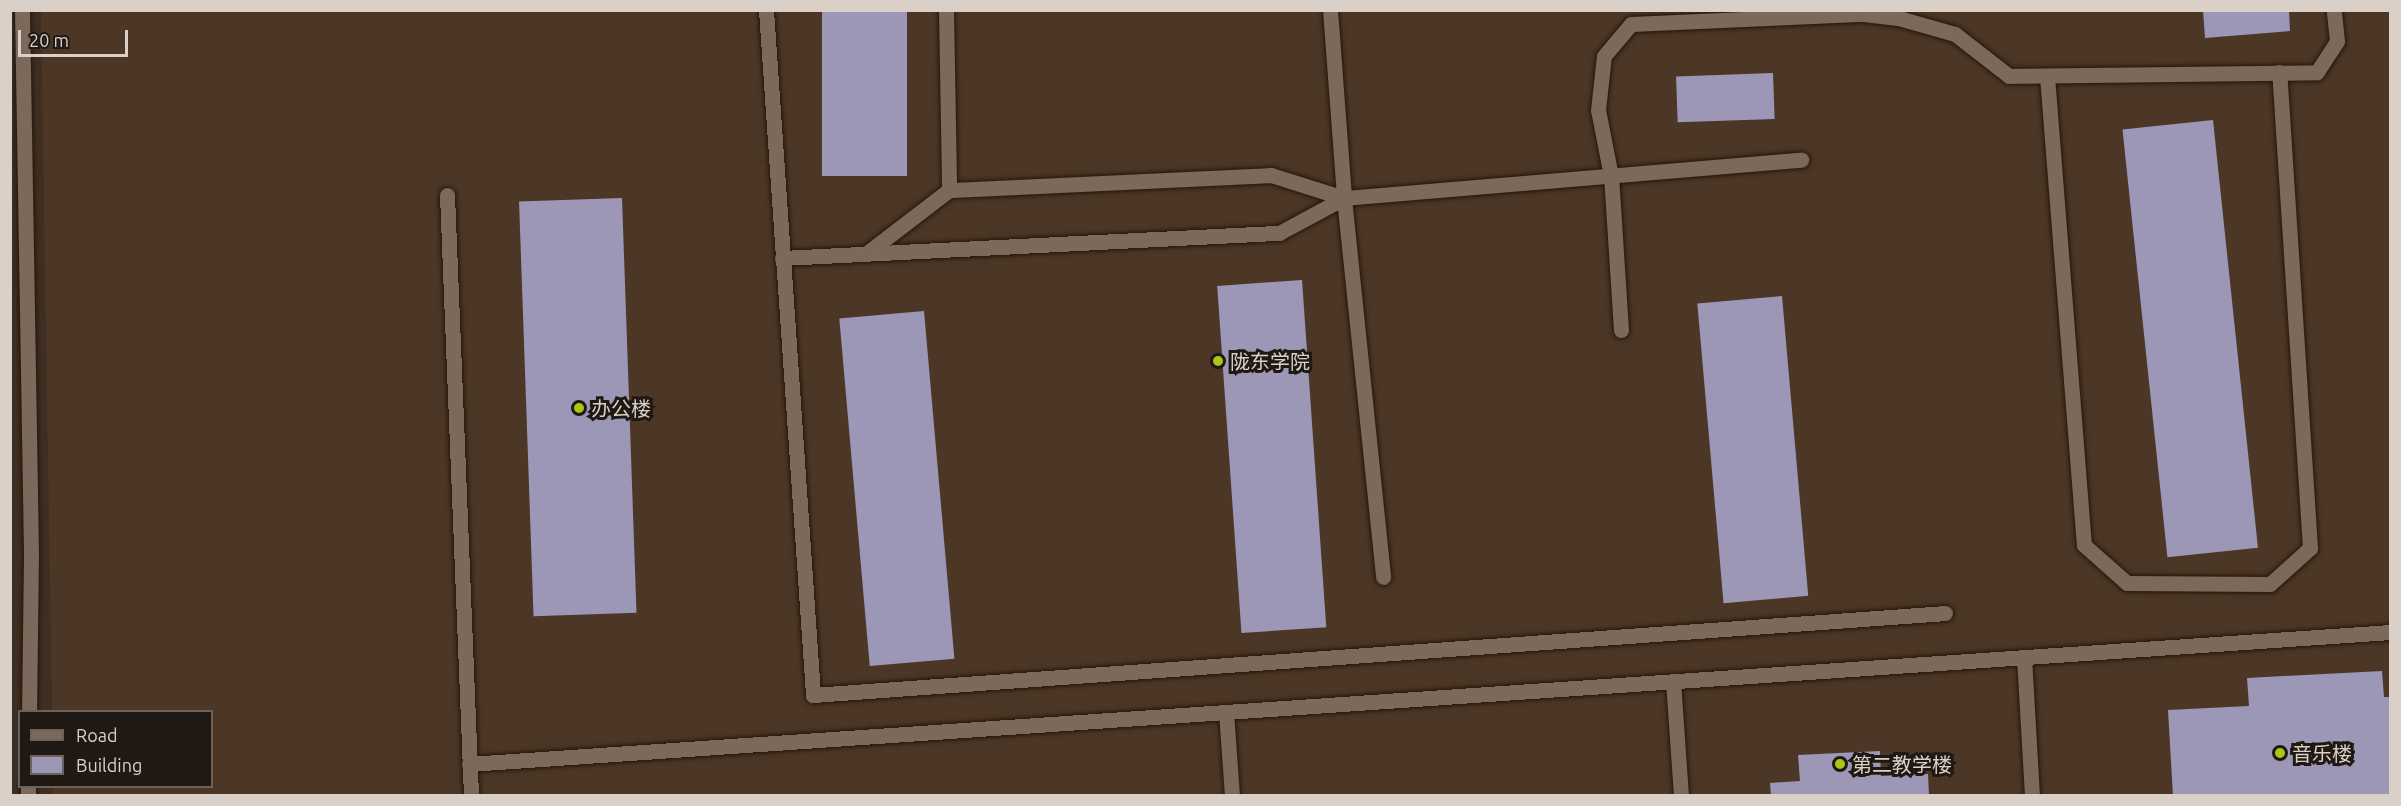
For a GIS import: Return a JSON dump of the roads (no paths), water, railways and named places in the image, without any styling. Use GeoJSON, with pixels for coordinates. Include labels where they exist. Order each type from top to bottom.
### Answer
{"type":"FeatureCollection","features":[{"type":"Feature","properties":{"kind":"street"},"geometry":{"type":"LineString","coordinates":[[22,10],[31,554],[29,710]]}},
{"type":"Feature","properties":{"kind":"street"},"geometry":{"type":"LineString","coordinates":[[766,10],[813,695],[1945,613]]}},
{"type":"Feature","properties":{"kind":"street"},"geometry":{"type":"LineString","coordinates":[[946,10],[949,190]]}},
{"type":"Feature","properties":{"kind":"street"},"geometry":{"type":"LineString","coordinates":[[1330,10],[1344,198],[1383,577]]}},
{"type":"Feature","properties":{"kind":"street"},"geometry":{"type":"LineString","coordinates":[[1622,330],[1611,176],[1598,110],[1604,56],[1631,24],[1864,14],[1902,19],[1955,34],[2009,76],[2317,72],[2337,41],[2334,10]]}},
{"type":"Feature","properties":{"kind":"street"},"geometry":{"type":"LineString","coordinates":[[2047,76],[2084,545],[2127,583],[2270,584],[2310,548],[2279,72]]}},
{"type":"Feature","properties":{"kind":"street"},"geometry":{"type":"LineString","coordinates":[[867,254],[949,190],[1271,175],[1344,198],[1801,160]]}},
{"type":"Feature","properties":{"kind":"street"},"geometry":{"type":"LineString","coordinates":[[447,195],[471,795]]}},
{"type":"Feature","properties":{"kind":"street"},"geometry":{"type":"LineString","coordinates":[[782,258],[1279,233],[1344,198]]}},
{"type":"Feature","properties":{"kind":"street"},"geometry":{"type":"LineString","coordinates":[[469,764],[2391,632]]}},
{"type":"Feature","properties":{"kind":"street"},"geometry":{"type":"LineString","coordinates":[[2024,657],[2032,795]]}},
{"type":"Feature","properties":{"kind":"street"},"geometry":{"type":"LineString","coordinates":[[1673,681],[1681,795]]}},
{"type":"Feature","properties":{"kind":"street"},"geometry":{"type":"LineString","coordinates":[[1226,712],[1232,795]]}},
{"type":"Feature","properties":{"kind":"place","name":"陇东学院"},"geometry":{"type":"Point","coordinates":[1218,361]}},
{"type":"Feature","properties":{"kind":"place","name":"办公楼"},"geometry":{"type":"Point","coordinates":[579,408]}},
{"type":"Feature","properties":{"kind":"place","name":"音乐楼"},"geometry":{"type":"Point","coordinates":[2280,753]}},
{"type":"Feature","properties":{"kind":"place","name":"第二教学楼"},"geometry":{"type":"Point","coordinates":[1840,764]}}]}
